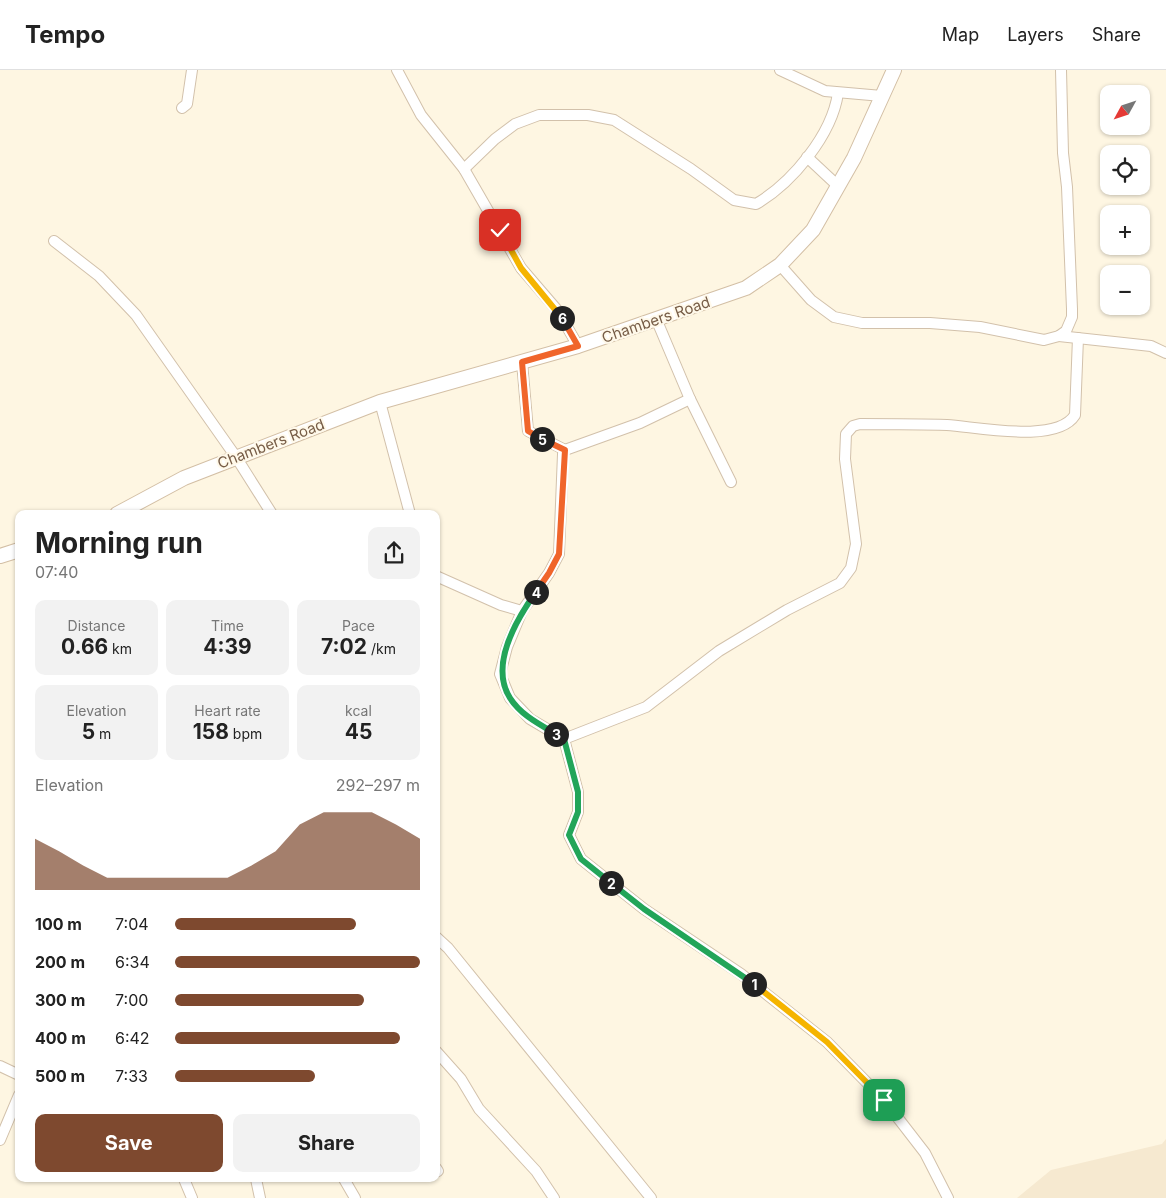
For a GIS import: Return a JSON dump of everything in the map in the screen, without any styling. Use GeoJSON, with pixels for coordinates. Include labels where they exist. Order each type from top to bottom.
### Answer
{"type":"FeatureCollection","features":[{"type":"Feature","properties":{"kind":"street"},"geometry":{"type":"LineString","coordinates":[[182,108],[187,104],[192,70]]}},
{"type":"Feature","properties":{"kind":"street"},"geometry":{"type":"LineString","coordinates":[[397,70],[421,115],[464,169],[521,268],[558,311],[578,346]]}},
{"type":"Feature","properties":{"kind":"street"},"geometry":{"type":"LineString","coordinates":[[780,70],[825,91],[882,96]]}},
{"type":"Feature","properties":{"kind":"street","name":"Chambers Road"},"geometry":{"type":"LineString","coordinates":[[124,510],[184,478],[380,402],[578,346],[657,321],[746,288],[780,265],[813,230],[854,158],[894,70]]}},
{"type":"Feature","properties":{"kind":"street"},"geometry":{"type":"LineString","coordinates":[[1059,336],[1069,325],[1072,309],[1067,187],[1063,153],[1061,70]]}},
{"type":"Feature","properties":{"kind":"street"},"geometry":{"type":"LineString","coordinates":[[464,169],[495,139],[515,124],[539,115],[566,113],[614,120],[691,169],[734,200],[756,204],[773,194],[824,134],[836,110],[838,93]]}},
{"type":"Feature","properties":{"kind":"street"},"geometry":{"type":"LineString","coordinates":[[806,157],[838,186]]}},
{"type":"Feature","properties":{"kind":"street"},"geometry":{"type":"LineString","coordinates":[[54,241],[99,276],[136,315],[236,457],[269,510]]}},
{"type":"Feature","properties":{"kind":"street"},"geometry":{"type":"LineString","coordinates":[[780,265],[811,300],[834,317],[862,323],[930,323],[980,327],[1044,340],[1059,336],[1151,346],[1166,353]]}},
{"type":"Feature","properties":{"kind":"street"},"geometry":{"type":"LineString","coordinates":[[657,321],[690,399],[731,482]]}},
{"type":"Feature","properties":{"kind":"street"},"geometry":{"type":"LineString","coordinates":[[564,739],[646,707],[719,651],[787,610],[840,583],[851,568],[856,544],[845,459],[846,434],[853,426],[860,424],[948,425],[1021,432],[1060,427],[1070,423],[1075,415],[1078,338]]}},
{"type":"Feature","properties":{"kind":"street"},"geometry":{"type":"LineString","coordinates":[[522,362],[528,431],[565,450],[640,423],[690,399]]}},
{"type":"Feature","properties":{"kind":"street"},"geometry":{"type":"LineString","coordinates":[[380,402],[409,510]]}},
{"type":"Feature","properties":{"kind":"street"},"geometry":{"type":"LineString","coordinates":[[565,450],[559,554],[549,573],[522,611],[507,648],[500,674],[510,698],[530,719],[564,739],[578,792],[578,812],[569,835],[581,859],[644,909],[741,974],[827,1042],[884,1100],[924,1153],[948,1198]]}},
{"type":"Feature","properties":{"kind":"street"},"geometry":{"type":"LineString","coordinates":[[0,556],[15,551]]}},
{"type":"Feature","properties":{"kind":"street"},"geometry":{"type":"LineString","coordinates":[[440,578],[522,611]]}},
{"type":"Feature","properties":{"kind":"street"},"geometry":{"type":"LineString","coordinates":[[440,941],[448,948],[651,1198]]}},
{"type":"Feature","properties":{"kind":"street"},"geometry":{"type":"LineString","coordinates":[[440,1055],[461,1079],[479,1109],[536,1171],[554,1198]]}},
{"type":"Feature","properties":{"kind":"street"},"geometry":{"type":"LineString","coordinates":[[0,1066],[15,1073]]}},
{"type":"Feature","properties":{"kind":"street"},"geometry":{"type":"LineString","coordinates":[[0,1140],[15,1104]]}},
{"type":"Feature","properties":{"kind":"street"},"geometry":{"type":"LineString","coordinates":[[185,1182],[192,1198]]}},
{"type":"Feature","properties":{"kind":"street"},"geometry":{"type":"LineString","coordinates":[[257,1182],[260,1198]]}},
{"type":"Feature","properties":{"kind":"street"},"geometry":{"type":"LineString","coordinates":[[346,1182],[355,1198]]}},
{"type":"Feature","properties":{"kind":"shaded area"},"geometry":{"type":"Polygon","coordinates":[[[1166,1139],[1166,1198],[1017,1198],[1051,1170],[1162,1144],[1166,1139]]]}},
{"type":"Feature","properties":{"kind":"route"},"geometry":{"type":"LineString","coordinates":[[500,230],[521,268],[558,311],[578,346],[522,362],[528,431],[565,450],[563,454],[559,554],[549,573],[522,611],[507,648],[500,674],[510,698],[530,719],[564,739],[578,792],[578,812],[569,835],[581,859],[644,909],[741,974],[827,1042],[884,1100]]}}]}
